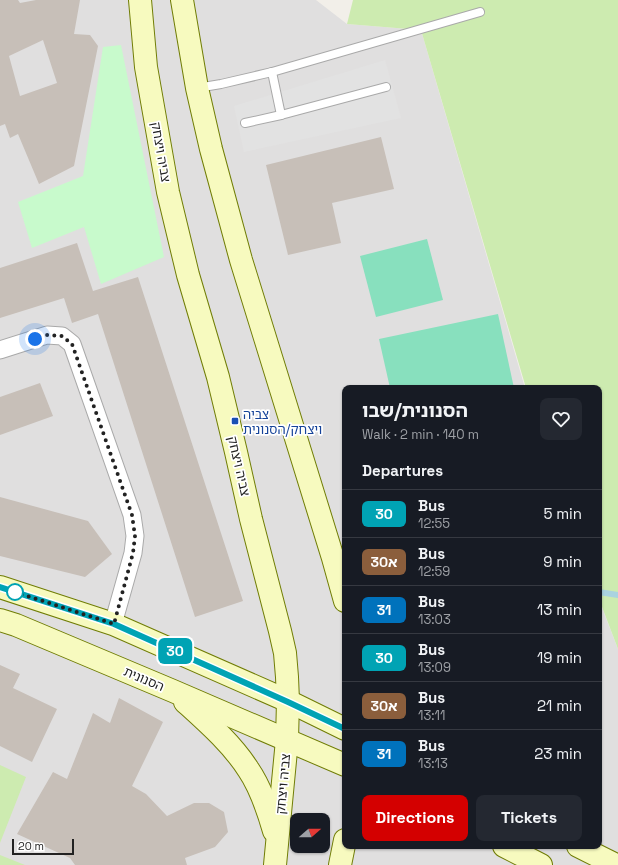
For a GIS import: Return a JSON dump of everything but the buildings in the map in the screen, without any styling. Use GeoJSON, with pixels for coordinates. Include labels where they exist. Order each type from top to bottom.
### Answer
{"type":"FeatureCollection","features":[{"type":"Feature","properties":{"kind":"street","name":"צביה ויצחק"},"geometry":{"type":"LineString","coordinates":[[140,0],[146,67],[168,192],[188,276],[218,377],[251,519],[285,653],[288,702],[287,740],[275,865]]}},
{"type":"Feature","properties":{"kind":"street"},"geometry":{"type":"LineString","coordinates":[[182,0],[197,88],[211,149],[241,260],[342,591]]}},
{"type":"Feature","properties":{"kind":"street"},"geometry":{"type":"LineString","coordinates":[[0,350],[47,335],[62,336],[72,344],[132,515],[135,536],[133,553],[114,624]]}},
{"type":"Feature","properties":{"kind":"street"},"geometry":{"type":"LineString","coordinates":[[0,587],[114,624],[342,728]]}},
{"type":"Feature","properties":{"kind":"street","name":"הסנונית"},"geometry":{"type":"LineString","coordinates":[[0,620],[16,625],[342,764]]}},
{"type":"Feature","properties":{"kind":"street"},"geometry":{"type":"LineString","coordinates":[[172,691],[205,721],[243,762],[254,778],[261,793],[269,813],[277,841]]}},
{"type":"Feature","properties":{"kind":"street"},"geometry":{"type":"LineString","coordinates":[[510,849],[541,865]]}},
{"type":"Feature","properties":{"kind":"street"},"geometry":{"type":"LineString","coordinates":[[584,849],[616,865]]}},
{"type":"Feature","properties":{"kind":"lane"},"geometry":{"type":"LineString","coordinates":[[197,88],[272,72],[480,12]]}},
{"type":"Feature","properties":{"kind":"lane"},"geometry":{"type":"LineString","coordinates":[[272,72],[281,115]]}},
{"type":"Feature","properties":{"kind":"lane"},"geometry":{"type":"LineString","coordinates":[[245,123],[386,87]]}},
{"type":"Feature","properties":{"kind":"shaded area"},"geometry":{"type":"Polygon","coordinates":[[[0,0],[316,0],[347,24],[421,30],[524,385],[342,385],[342,849],[602,849],[602,608],[618,649],[618,865],[0,865],[0,0]]]}},
{"type":"Feature","properties":{"kind":"shaded area"},"geometry":{"type":"Polygon","coordinates":[[[385,60],[401,118],[244,152],[234,106],[385,60]]]}},
{"type":"Feature","properties":{"kind":"green space"},"geometry":{"type":"Polygon","coordinates":[[[353,0],[618,0],[618,649],[602,607],[602,385],[525,385],[421,30],[347,24],[353,0]]]}},
{"type":"Feature","properties":{"kind":"green space"},"geometry":{"type":"Polygon","coordinates":[[[121,45],[164,257],[101,284],[84,227],[32,248],[18,202],[83,176],[103,47],[121,45]]]}},
{"type":"Feature","properties":{"kind":"green space"},"geometry":{"type":"Polygon","coordinates":[[[427,239],[443,300],[376,317],[360,256],[427,239]]]}},
{"type":"Feature","properties":{"kind":"green space"},"geometry":{"type":"Polygon","coordinates":[[[498,314],[513,385],[389,385],[379,339],[498,314]]]}},
{"type":"Feature","properties":{"kind":"green space"},"geometry":{"type":"Polygon","coordinates":[[[0,765],[26,777],[0,843],[0,765]]]}},
{"type":"Feature","properties":{"kind":"green space"},"geometry":{"type":"Polygon","coordinates":[[[0,855],[25,865],[0,865],[0,855]]]}},
{"type":"Feature","properties":{"kind":"waterway"},"geometry":{"type":"LineString","coordinates":[[602,592],[618,595]]}},
{"type":"Feature","properties":{"kind":"bus line","name":"30"},"geometry":{"type":"LineString","coordinates":[[0,587],[114,624],[342,728]]}},
{"type":"Feature","properties":{"kind":"place","name":"צביה ויצחק/הסנונית"},"geometry":{"type":"Point","coordinates":[235,421]}},
{"type":"Feature","properties":{"kind":"route"},"geometry":{"type":"LineString","coordinates":[[15,592],[114,624],[133,553],[135,536],[132,515],[72,344],[62,336],[47,335],[35,339]]}}]}
